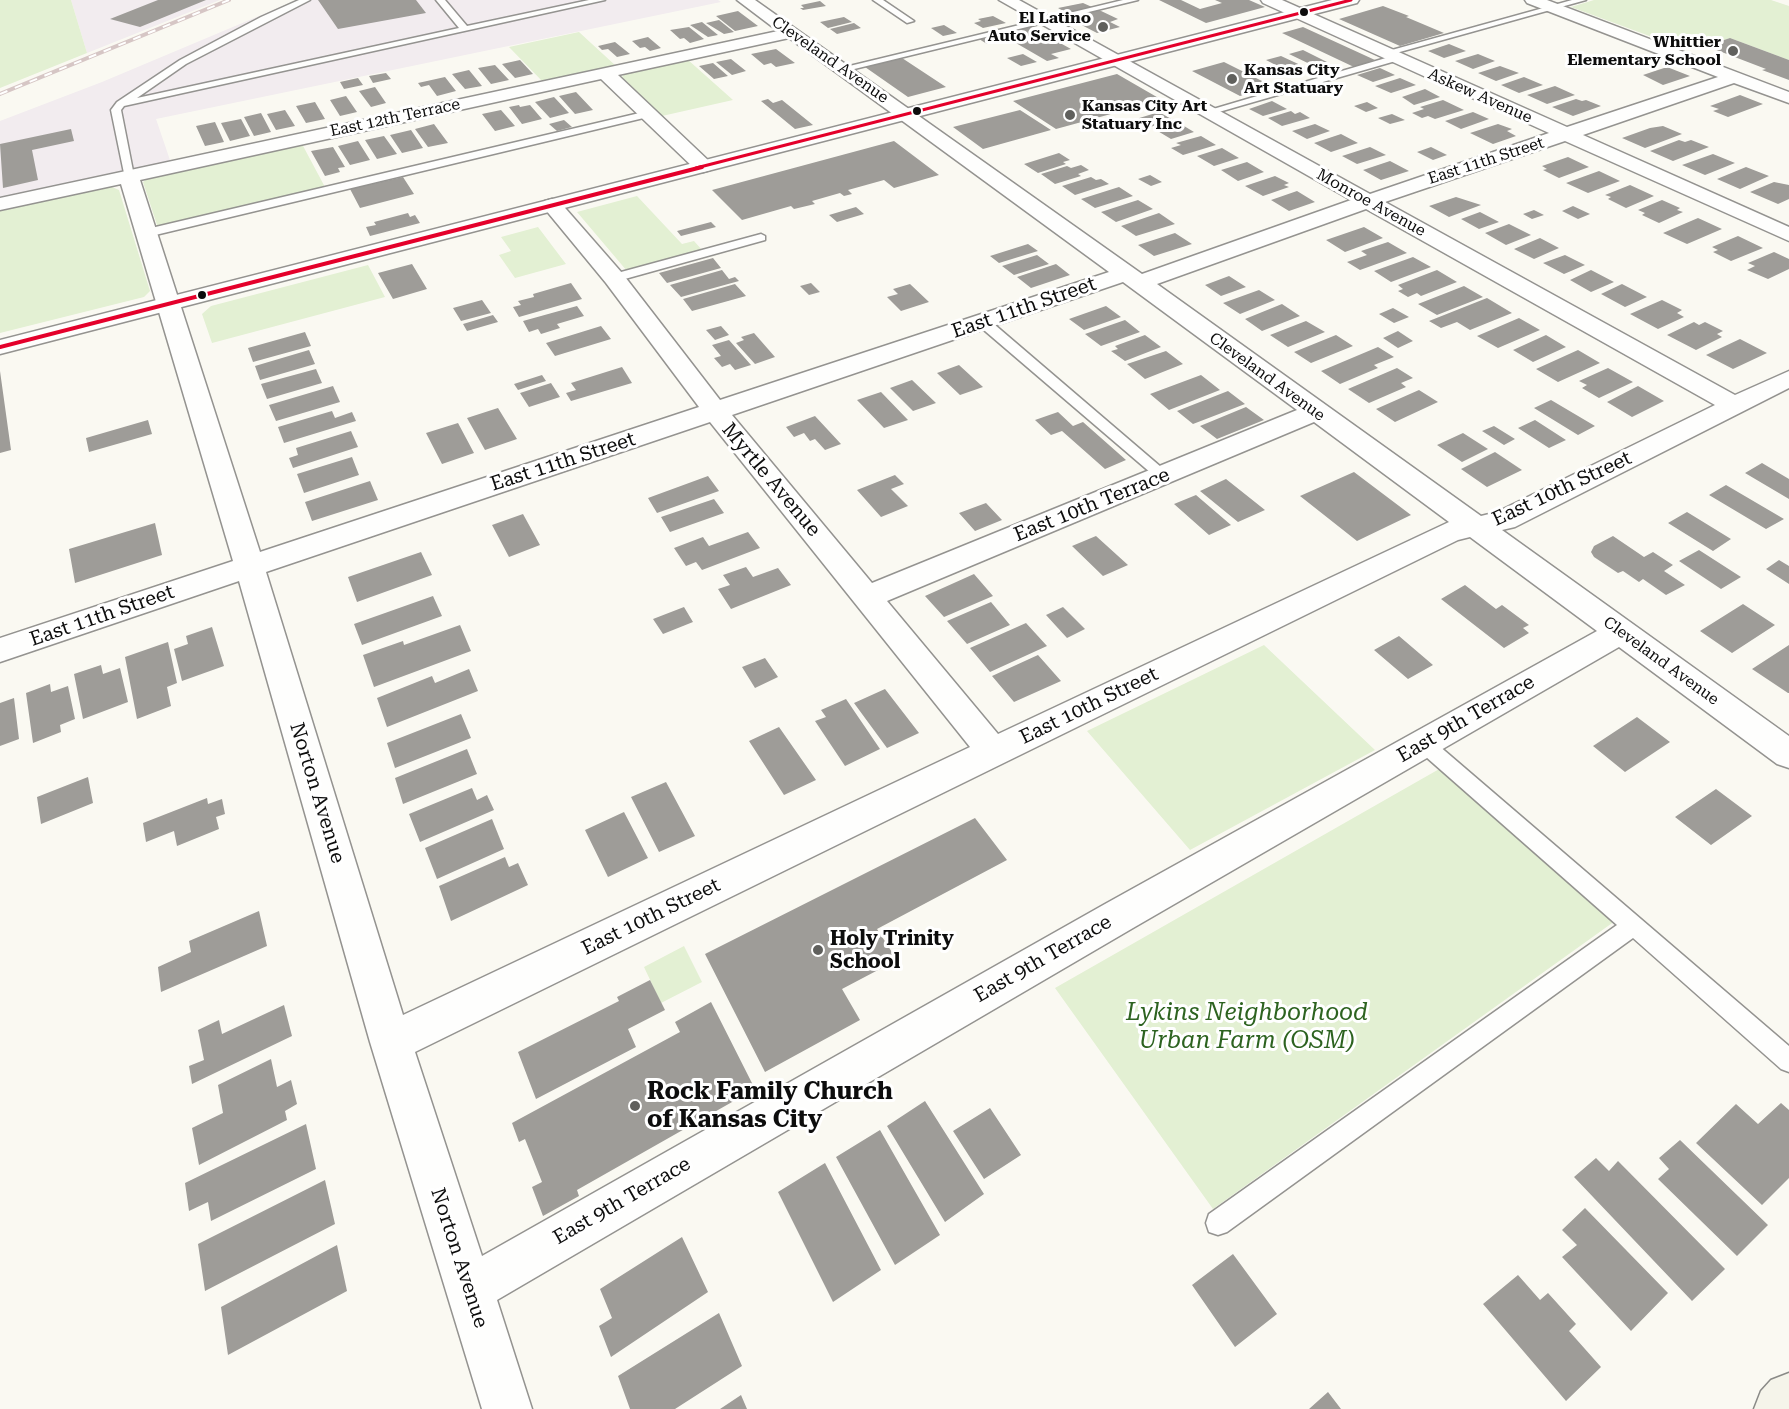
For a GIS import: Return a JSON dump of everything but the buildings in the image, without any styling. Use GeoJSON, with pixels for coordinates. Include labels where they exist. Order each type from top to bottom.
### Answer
{"type":"FeatureCollection","features":[{"type":"Feature","properties":{"kind":"main road"},"geometry":{"type":"LineString","coordinates":[[1779,1409],[1789,1398]]}},
{"type":"Feature","properties":{"kind":"street","name":"Cleveland Avenue"},"geometry":{"type":"LineString","coordinates":[[745,0],[907,114],[1789,754]]}},
{"type":"Feature","properties":{"kind":"street","name":"Monroe Avenue"},"geometry":{"type":"LineString","coordinates":[[1007,0],[1734,405]]}},
{"type":"Feature","properties":{"kind":"street","name":"Askew Avenue"},"geometry":{"type":"LineString","coordinates":[[1269,0],[1789,235]]}},
{"type":"Feature","properties":{"kind":"street"},"geometry":{"type":"LineString","coordinates":[[0,347],[1351,0]]}},
{"type":"Feature","properties":{"kind":"street"},"geometry":{"type":"LineString","coordinates":[[1533,0],[1789,98]]}},
{"type":"Feature","properties":{"kind":"street","name":"East 12th Terrace"},"geometry":{"type":"LineString","coordinates":[[0,204],[790,33]]}},
{"type":"Feature","properties":{"kind":"street"},"geometry":{"type":"LineString","coordinates":[[605,73],[703,166]]}},
{"type":"Feature","properties":{"kind":"street","name":"East 11th Street"},"geometry":{"type":"LineString","coordinates":[[0,650],[983,322],[1131,278],[1368,201],[1734,77]]}},
{"type":"Feature","properties":{"kind":"street","name":"Norton Avenue"},"geometry":{"type":"LineString","coordinates":[[129,176],[249,566],[391,1042],[507,1409]]}},
{"type":"Feature","properties":{"kind":"street","name":"Myrtle Avenue"},"geometry":{"type":"LineString","coordinates":[[552,205],[614,278],[715,411],[994,753]]}},
{"type":"Feature","properties":{"kind":"street","name":"East 10th Street"},"geometry":{"type":"LineString","coordinates":[[391,1042],[1450,532],[1505,520],[1789,378]]}},
{"type":"Feature","properties":{"kind":"street","name":"East 10th Terrace"},"geometry":{"type":"LineString","coordinates":[[868,597],[1316,412]]}},
{"type":"Feature","properties":{"kind":"street","name":"East 9th Terrace"},"geometry":{"type":"LineString","coordinates":[[469,1290],[1098,928],[1620,632]]}},
{"type":"Feature","properties":{"kind":"lane"},"geometry":{"type":"LineString","coordinates":[[129,176],[116,110],[121,104],[183,62],[264,19],[306,0]]}},
{"type":"Feature","properties":{"kind":"lane"},"geometry":{"type":"LineString","coordinates":[[440,0],[465,28]]}},
{"type":"Feature","properties":{"kind":"lane"},"geometry":{"type":"LineString","coordinates":[[121,104],[601,0]]}},
{"type":"Feature","properties":{"kind":"lane"},"geometry":{"type":"LineString","coordinates":[[877,0],[910,21]]}},
{"type":"Feature","properties":{"kind":"lane"},"geometry":{"type":"LineString","coordinates":[[842,69],[1134,0]]}},
{"type":"Feature","properties":{"kind":"lane"},"geometry":{"type":"LineString","coordinates":[[1208,112],[1582,0]]}},
{"type":"Feature","properties":{"kind":"lane"},"geometry":{"type":"LineString","coordinates":[[147,233],[648,114]]}},
{"type":"Feature","properties":{"kind":"lane"},"geometry":{"type":"LineString","coordinates":[[614,278],[761,238]]}},
{"type":"Feature","properties":{"kind":"lane"},"geometry":{"type":"LineString","coordinates":[[983,322],[1163,476]]}},
{"type":"Feature","properties":{"kind":"lane"},"geometry":{"type":"LineString","coordinates":[[1424,744],[1789,1061]]}},
{"type":"Feature","properties":{"kind":"lane"},"geometry":{"type":"LineString","coordinates":[[1218,1223],[1633,926]]}},
{"type":"Feature","properties":{"kind":"shaded area"},"geometry":{"type":"Polygon","coordinates":[[[71,0],[220,0],[87,53],[71,0]]]}},
{"type":"Feature","properties":{"kind":"shaded area"},"geometry":{"type":"Polygon","coordinates":[[[297,0],[718,0],[721,2],[156,119],[171,163],[0,200],[0,121],[102,82],[297,0]]]}},
{"type":"Feature","properties":{"kind":"green space"},"geometry":{"type":"Polygon","coordinates":[[[0,0],[71,0],[87,53],[0,88],[0,0]]]}},
{"type":"Feature","properties":{"kind":"green space","name":"Whittier Elementary School"},"geometry":{"type":"Polygon","coordinates":[[[1594,0],[1771,0],[1789,6],[1789,60],[1730,38],[1706,46],[1691,45],[1682,48],[1571,7],[1594,0]]]}},
{"type":"Feature","properties":{"kind":"green space"},"geometry":{"type":"Polygon","coordinates":[[[579,32],[616,66],[543,82],[509,47],[579,32]]]}},
{"type":"Feature","properties":{"kind":"green space"},"geometry":{"type":"Polygon","coordinates":[[[687,59],[733,100],[662,116],[622,77],[625,73],[687,59]]]}},
{"type":"Feature","properties":{"kind":"green space"},"geometry":{"type":"Polygon","coordinates":[[[302,144],[326,189],[158,228],[143,182],[147,179],[302,144]]]}},
{"type":"Feature","properties":{"kind":"green space"},"geometry":{"type":"Polygon","coordinates":[[[112,187],[119,190],[150,291],[144,297],[0,333],[0,210],[112,187]]]}},
{"type":"Feature","properties":{"kind":"green space"},"geometry":{"type":"Polygon","coordinates":[[[637,196],[682,244],[694,241],[702,250],[627,271],[577,212],[637,196]]]}},
{"type":"Feature","properties":{"kind":"green space"},"geometry":{"type":"Polygon","coordinates":[[[538,227],[566,264],[515,278],[499,255],[511,251],[501,237],[538,227]]]}},
{"type":"Feature","properties":{"kind":"green space"},"geometry":{"type":"Polygon","coordinates":[[[368,265],[385,297],[212,343],[202,314],[211,306],[368,265]]]}},
{"type":"Feature","properties":{"kind":"green space"},"geometry":{"type":"Polygon","coordinates":[[[1264,645],[1375,750],[1190,850],[1087,731],[1264,645]]]}},
{"type":"Feature","properties":{"kind":"green space","name":"Lykins Neighborhood Urban Farm (OSM)"},"geometry":{"type":"Polygon","coordinates":[[[1441,768],[1615,921],[1213,1209],[1055,988],[1441,768]]]}},
{"type":"Feature","properties":{"kind":"green space"},"geometry":{"type":"Polygon","coordinates":[[[684,946],[702,982],[661,1003],[644,967],[684,946]]]}},
{"type":"Feature","properties":{"kind":"railway"},"geometry":{"type":"LineString","coordinates":[[0,94],[229,0]]}},
{"type":"Feature","properties":{"kind":"transit line"},"geometry":{"type":"LineString","coordinates":[[0,347],[1351,0]]}},
{"type":"Feature","properties":{"kind":"place","name":"El Latino Auto Service"},"geometry":{"type":"Point","coordinates":[1103,27]}},
{"type":"Feature","properties":{"kind":"place","name":"Whittier Elementary School"},"geometry":{"type":"Point","coordinates":[1733,51]}},
{"type":"Feature","properties":{"kind":"place","name":"Kansas City Art Statuary"},"geometry":{"type":"Point","coordinates":[1232,79]}},
{"type":"Feature","properties":{"kind":"place","name":"Kansas City Art Statuary Inc"},"geometry":{"type":"Point","coordinates":[1070,115]}},
{"type":"Feature","properties":{"kind":"place","name":"Holy Trinity School"},"geometry":{"type":"Point","coordinates":[818,950]}},
{"type":"Feature","properties":{"kind":"place","name":"Rock Family Church of Kansas City"},"geometry":{"type":"Point","coordinates":[635,1106]}}]}
